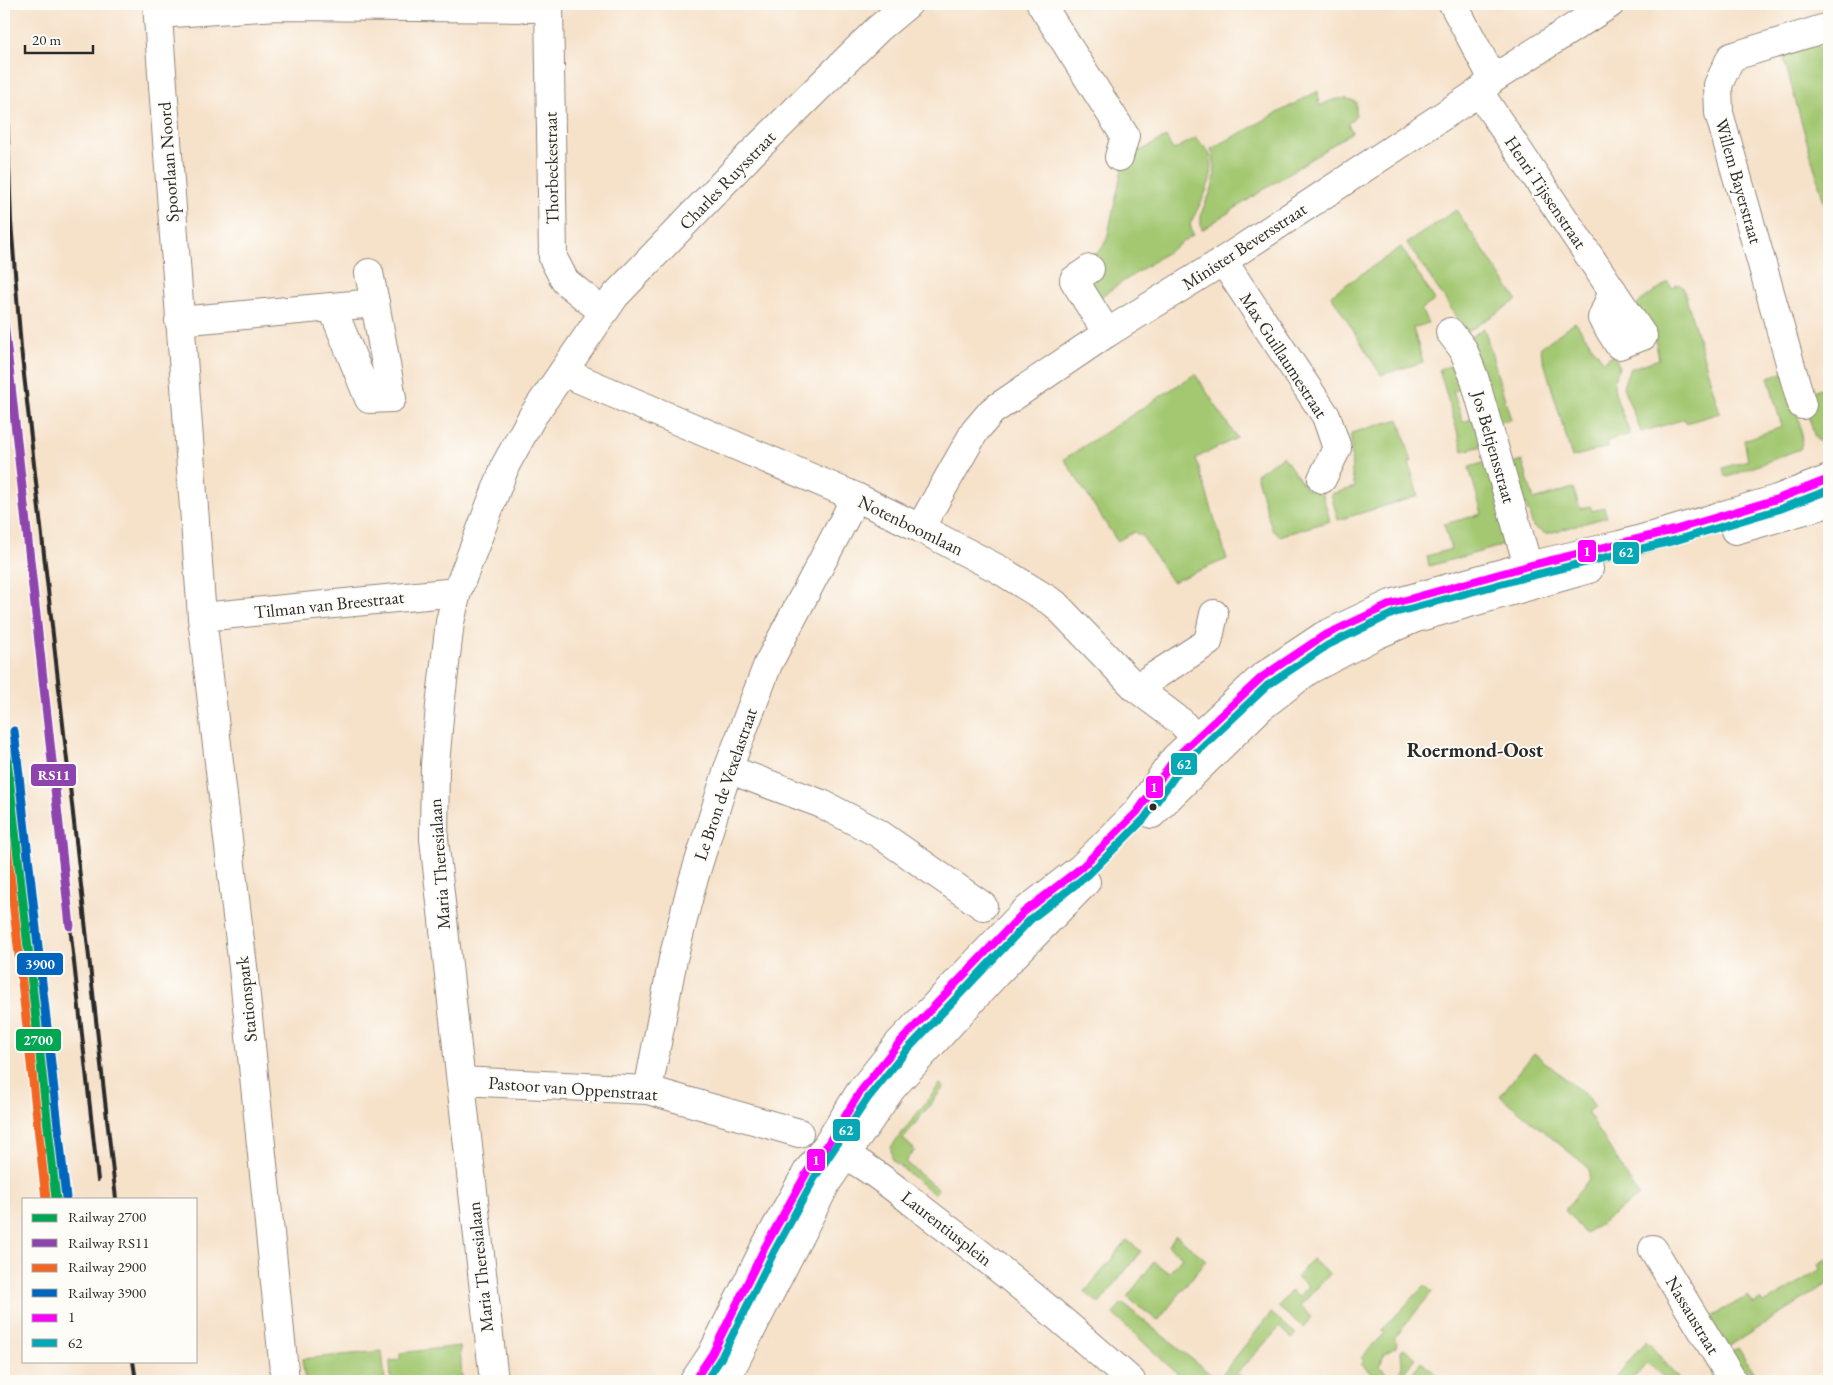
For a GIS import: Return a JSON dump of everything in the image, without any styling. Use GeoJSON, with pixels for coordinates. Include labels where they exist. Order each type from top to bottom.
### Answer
{"type":"FeatureCollection","features":[{"type":"Feature","properties":{"kind":"street","name":"Charles Ruysstraat"},"geometry":{"type":"LineString","coordinates":[[563,372],[615,296],[751,154],[878,29],[908,4]]}},
{"type":"Feature","properties":{"kind":"street"},"geometry":{"type":"LineString","coordinates":[[1041,4],[1125,136],[1119,157]]}},
{"type":"Feature","properties":{"kind":"street","name":"Henri Tijssenstraat"},"geometry":{"type":"LineString","coordinates":[[1454,4],[1486,86],[1613,291]]}},
{"type":"Feature","properties":{"kind":"street","name":"Minister Beversstraat"},"geometry":{"type":"LineString","coordinates":[[920,528],[975,431],[992,410],[1107,333],[1223,261],[1610,4]]}},
{"type":"Feature","properties":{"kind":"street"},"geometry":{"type":"LineString","coordinates":[[158,9],[278,6],[549,6]]}},
{"type":"Feature","properties":{"kind":"street","name":"Thorbeckestraat"},"geometry":{"type":"LineString","coordinates":[[549,6],[553,258],[565,281],[603,312]]}},
{"type":"Feature","properties":{"kind":"street","name":"Spoorlaan Noord"},"geometry":{"type":"LineString","coordinates":[[158,9],[179,321],[202,618]]}},
{"type":"Feature","properties":{"kind":"street","name":"Willem Bayerstraat"},"geometry":{"type":"LineString","coordinates":[[1802,405],[1719,113],[1718,85],[1731,57],[1829,27]]}},
{"type":"Feature","properties":{"kind":"street","name":"Max Guillaumestraat"},"geometry":{"type":"LineString","coordinates":[[1223,261],[1326,416],[1337,448],[1322,479]]}},
{"type":"Feature","properties":{"kind":"street"},"geometry":{"type":"LineString","coordinates":[[1090,269],[1074,280],[1107,333]]}},
{"type":"Feature","properties":{"kind":"street"},"geometry":{"type":"LineString","coordinates":[[332,308],[369,399],[392,398],[369,273]]}},
{"type":"Feature","properties":{"kind":"street"},"geometry":{"type":"LineString","coordinates":[[179,321],[375,304]]}},
{"type":"Feature","properties":{"kind":"street","name":"Jos Beltjensstraat"},"geometry":{"type":"LineString","coordinates":[[1450,332],[1463,349],[1474,377],[1528,566]]}},
{"type":"Feature","properties":{"kind":"street","name":"Notenboomlaan"},"geometry":{"type":"LineString","coordinates":[[563,372],[856,497],[1000,570],[1055,604],[1136,688],[1181,722],[1203,747]]}},
{"type":"Feature","properties":{"kind":"street","name":"Maria Theresialaan"},"geometry":{"type":"LineString","coordinates":[[494,1381],[434,839],[435,765],[450,622],[457,592],[506,464],[532,417],[563,372]]}},
{"type":"Feature","properties":{"kind":"street"},"geometry":{"type":"LineString","coordinates":[[694,1381],[712,1354],[764,1247],[795,1192],[836,1150],[944,1029],[1203,747],[1381,620],[1528,566],[1620,545],[1674,530],[1777,499],[1829,479]]}},
{"type":"Feature","properties":{"kind":"street","name":"Le Bron de Vexelastraat"},"geometry":{"type":"LineString","coordinates":[[648,1090],[673,959],[692,884],[728,768],[768,664],[856,497]]}},
{"type":"Feature","properties":{"kind":"street"},"geometry":{"type":"LineString","coordinates":[[1381,620],[1416,618],[1829,503]]}},
{"type":"Feature","properties":{"kind":"street","name":"Tilman van Breestraat"},"geometry":{"type":"LineString","coordinates":[[202,618],[457,592]]}},
{"type":"Feature","properties":{"kind":"street"},"geometry":{"type":"LineString","coordinates":[[1136,688],[1208,642],[1214,614]]}},
{"type":"Feature","properties":{"kind":"street","name":"Stationspark"},"geometry":{"type":"LineString","coordinates":[[202,618],[244,976],[285,1381]]}},
{"type":"Feature","properties":{"kind":"street"},"geometry":{"type":"LineString","coordinates":[[728,768],[822,804],[878,833],[983,906]]}},
{"type":"Feature","properties":{"kind":"street","name":"Pastoor van Oppenstraat"},"geometry":{"type":"LineString","coordinates":[[461,1081],[648,1090],[799,1133]]}},
{"type":"Feature","properties":{"kind":"street"},"geometry":{"type":"LineString","coordinates":[[725,1381],[826,1182],[836,1150]]}},
{"type":"Feature","properties":{"kind":"street","name":"Laurentiusplein"},"geometry":{"type":"LineString","coordinates":[[836,1150],[870,1169],[969,1244],[1061,1319],[1131,1381]]}},
{"type":"Feature","properties":{"kind":"street","name":"Nassaustraat"},"geometry":{"type":"LineString","coordinates":[[1652,1249],[1733,1381]]}},
{"type":"Feature","properties":{"kind":"green space"},"geometry":{"type":"Polygon","coordinates":[[[1814,45],[1828,51],[1829,55],[1829,220],[1783,56],[1814,45]]]}},
{"type":"Feature","properties":{"kind":"green space"},"geometry":{"type":"Polygon","coordinates":[[[1318,91],[1319,106],[1333,100],[1342,99],[1356,102],[1356,115],[1348,124],[1352,132],[1202,230],[1201,216],[1215,177],[1211,149],[1318,91]]]}},
{"type":"Feature","properties":{"kind":"green space"},"geometry":{"type":"Polygon","coordinates":[[[1166,137],[1173,150],[1196,138],[1208,151],[1212,171],[1207,190],[1190,224],[1193,235],[1094,301],[1082,281],[1090,256],[1099,252],[1107,239],[1124,160],[1166,137]]]}},
{"type":"Feature","properties":{"kind":"green space"},"geometry":{"type":"Polygon","coordinates":[[[1456,210],[1517,300],[1467,332],[1407,243],[1456,210]]]}},
{"type":"Feature","properties":{"kind":"green space"},"geometry":{"type":"Polygon","coordinates":[[[1401,247],[1435,300],[1421,310],[1428,323],[1413,328],[1423,362],[1381,375],[1331,295],[1401,247]]]}},
{"type":"Feature","properties":{"kind":"green space"},"geometry":{"type":"Polygon","coordinates":[[[1668,282],[1672,288],[1678,284],[1683,287],[1720,413],[1686,423],[1685,419],[1641,432],[1623,387],[1629,369],[1659,359],[1656,343],[1633,309],[1668,282]]]}},
{"type":"Feature","properties":{"kind":"green space"},"geometry":{"type":"Polygon","coordinates":[[[1575,322],[1603,361],[1613,355],[1618,363],[1619,367],[1614,389],[1630,434],[1607,441],[1608,447],[1572,457],[1540,348],[1575,322]]]}},
{"type":"Feature","properties":{"kind":"green space"},"geometry":{"type":"Polygon","coordinates":[[[1484,328],[1511,420],[1496,423],[1469,338],[1484,328]]]}},
{"type":"Feature","properties":{"kind":"green space"},"geometry":{"type":"Polygon","coordinates":[[[1454,365],[1464,369],[1470,385],[1453,391],[1463,422],[1477,417],[1486,445],[1463,451],[1439,369],[1454,365]]]}},
{"type":"Feature","properties":{"kind":"green space"},"geometry":{"type":"Polygon","coordinates":[[[1785,372],[1800,423],[1802,443],[1800,449],[1728,477],[1725,476],[1723,468],[1748,460],[1744,440],[1782,427],[1768,377],[1785,372]]]}},
{"type":"Feature","properties":{"kind":"green space"},"geometry":{"type":"Polygon","coordinates":[[[1195,374],[1237,438],[1196,458],[1227,559],[1172,582],[1142,536],[1134,532],[1117,541],[1064,459],[1195,374]]]}},
{"type":"Feature","properties":{"kind":"green space"},"geometry":{"type":"Polygon","coordinates":[[[1824,388],[1829,403],[1829,438],[1820,442],[1815,438],[1803,395],[1824,388]]]}},
{"type":"Feature","properties":{"kind":"green space"},"geometry":{"type":"Polygon","coordinates":[[[1399,419],[1412,462],[1409,463],[1418,496],[1338,520],[1331,494],[1355,487],[1352,475],[1351,433],[1399,419]]]}},
{"type":"Feature","properties":{"kind":"green space"},"geometry":{"type":"Polygon","coordinates":[[[1283,456],[1307,490],[1319,482],[1330,521],[1280,536],[1272,530],[1256,474],[1283,456]]]}},
{"type":"Feature","properties":{"kind":"green space"},"geometry":{"type":"Polygon","coordinates":[[[1522,460],[1534,500],[1573,488],[1580,509],[1590,506],[1592,511],[1604,507],[1607,517],[1546,534],[1533,527],[1526,504],[1520,506],[1509,464],[1522,460]]]}},
{"type":"Feature","properties":{"kind":"green space"},"geometry":{"type":"Polygon","coordinates":[[[1490,461],[1506,534],[1501,546],[1429,566],[1427,556],[1451,549],[1444,524],[1482,514],[1469,467],[1490,461]]]}},
{"type":"Feature","properties":{"kind":"green space"},"geometry":{"type":"Polygon","coordinates":[[[1534,1053],[1589,1098],[1595,1107],[1587,1111],[1639,1196],[1585,1234],[1565,1210],[1589,1179],[1589,1168],[1500,1096],[1534,1053]]]}},
{"type":"Feature","properties":{"kind":"green space"},"geometry":{"type":"Polygon","coordinates":[[[940,1084],[944,1087],[903,1139],[915,1150],[905,1162],[938,1189],[934,1194],[892,1160],[891,1147],[940,1084]]]}},
{"type":"Feature","properties":{"kind":"green space"},"geometry":{"type":"Polygon","coordinates":[[[1176,1235],[1206,1260],[1158,1321],[1127,1297],[1154,1262],[1169,1273],[1182,1257],[1168,1246],[1176,1235]]]}},
{"type":"Feature","properties":{"kind":"green space"},"geometry":{"type":"Polygon","coordinates":[[[1127,1240],[1141,1251],[1099,1304],[1085,1292],[1127,1240]]]}},
{"type":"Feature","properties":{"kind":"green space"},"geometry":{"type":"Polygon","coordinates":[[[1829,1258],[1829,1283],[1723,1350],[1706,1319],[1748,1296],[1754,1304],[1760,1300],[1763,1304],[1821,1269],[1819,1264],[1829,1258]]]}},
{"type":"Feature","properties":{"kind":"green space"},"geometry":{"type":"Polygon","coordinates":[[[1312,1259],[1330,1274],[1300,1306],[1312,1317],[1303,1327],[1278,1307],[1291,1291],[1298,1297],[1308,1286],[1297,1277],[1312,1259]]]}},
{"type":"Feature","properties":{"kind":"green space"},"geometry":{"type":"Polygon","coordinates":[[[1425,1285],[1432,1292],[1394,1339],[1397,1342],[1396,1347],[1384,1354],[1380,1366],[1388,1375],[1398,1373],[1402,1367],[1401,1352],[1404,1348],[1416,1358],[1397,1381],[1378,1381],[1361,1364],[1364,1361],[1361,1358],[1385,1333],[1382,1330],[1425,1285]]]}},
{"type":"Feature","properties":{"kind":"green space"},"geometry":{"type":"Polygon","coordinates":[[[1122,1303],[1219,1381],[1185,1381],[1113,1314],[1122,1303]]]}},
{"type":"Feature","properties":{"kind":"green space"},"geometry":{"type":"Polygon","coordinates":[[[1271,1313],[1296,1334],[1292,1338],[1280,1327],[1237,1373],[1246,1381],[1233,1381],[1223,1373],[1271,1313]]]}},
{"type":"Feature","properties":{"kind":"green space"},"geometry":{"type":"Polygon","coordinates":[[[1646,1340],[1681,1381],[1669,1381],[1647,1363],[1629,1381],[1613,1381],[1646,1340]]]}},
{"type":"Feature","properties":{"kind":"green space"},"geometry":{"type":"Polygon","coordinates":[[[460,1346],[462,1381],[391,1381],[390,1361],[400,1360],[400,1353],[460,1346]]]}},
{"type":"Feature","properties":{"kind":"green space"},"geometry":{"type":"Polygon","coordinates":[[[1738,1348],[1759,1381],[1741,1381],[1726,1356],[1738,1348]]]}},
{"type":"Feature","properties":{"kind":"green space"},"geometry":{"type":"Polygon","coordinates":[[[382,1351],[385,1381],[305,1381],[302,1359],[382,1351]]]}},
{"type":"Feature","properties":{"kind":"green space"},"geometry":{"type":"Polygon","coordinates":[[[1421,1362],[1445,1381],[1405,1381],[1421,1362]]]}},
{"type":"Feature","properties":{"kind":"railway"},"geometry":{"type":"LineString","coordinates":[[4,31],[11,222],[21,348],[116,1198]]}},
{"type":"Feature","properties":{"kind":"railway"},"geometry":{"type":"LineString","coordinates":[[70,926],[98,1180]]}},
{"type":"Feature","properties":{"kind":"railway"},"geometry":{"type":"LineString","coordinates":[[133,1362],[136,1381]]}},
{"type":"Feature","properties":{"kind":"rail line","name":"RS11"},"geometry":{"type":"LineString","coordinates":[[4,322],[70,926]]}},
{"type":"Feature","properties":{"kind":"rail line","name":"3900"},"geometry":{"type":"LineString","coordinates":[[14,731],[66,1198]]}},
{"type":"Feature","properties":{"kind":"rail line","name":"2700"},"geometry":{"type":"LineString","coordinates":[[4,732],[56,1198]]}},
{"type":"Feature","properties":{"kind":"rail line","name":"2900"},"geometry":{"type":"LineString","coordinates":[[4,820],[46,1198]]}},
{"type":"Feature","properties":{"kind":"transit line","name":"1"},"geometry":{"type":"LineString","coordinates":[[694,1381],[712,1354],[765,1247],[807,1172],[827,1145],[860,1092],[899,1043],[1024,912],[1082,867],[1137,812],[1175,758],[1262,677],[1323,636],[1391,604],[1528,566],[1674,530],[1777,499],[1829,479]]}},
{"type":"Feature","properties":{"kind":"transit line","name":"62"},"geometry":{"type":"LineString","coordinates":[[706,1381],[721,1358],[774,1252],[815,1177],[868,1098],[907,1050],[1031,919],[1089,874],[1144,819],[1183,765],[1268,685],[1328,645],[1394,613],[1530,576],[1677,540],[1780,509],[1829,490]]}},
{"type":"Feature","properties":{"kind":"district","name":"Roermond-Oost"},"geometry":{"type":"Point","coordinates":[1475,750]}}]}
